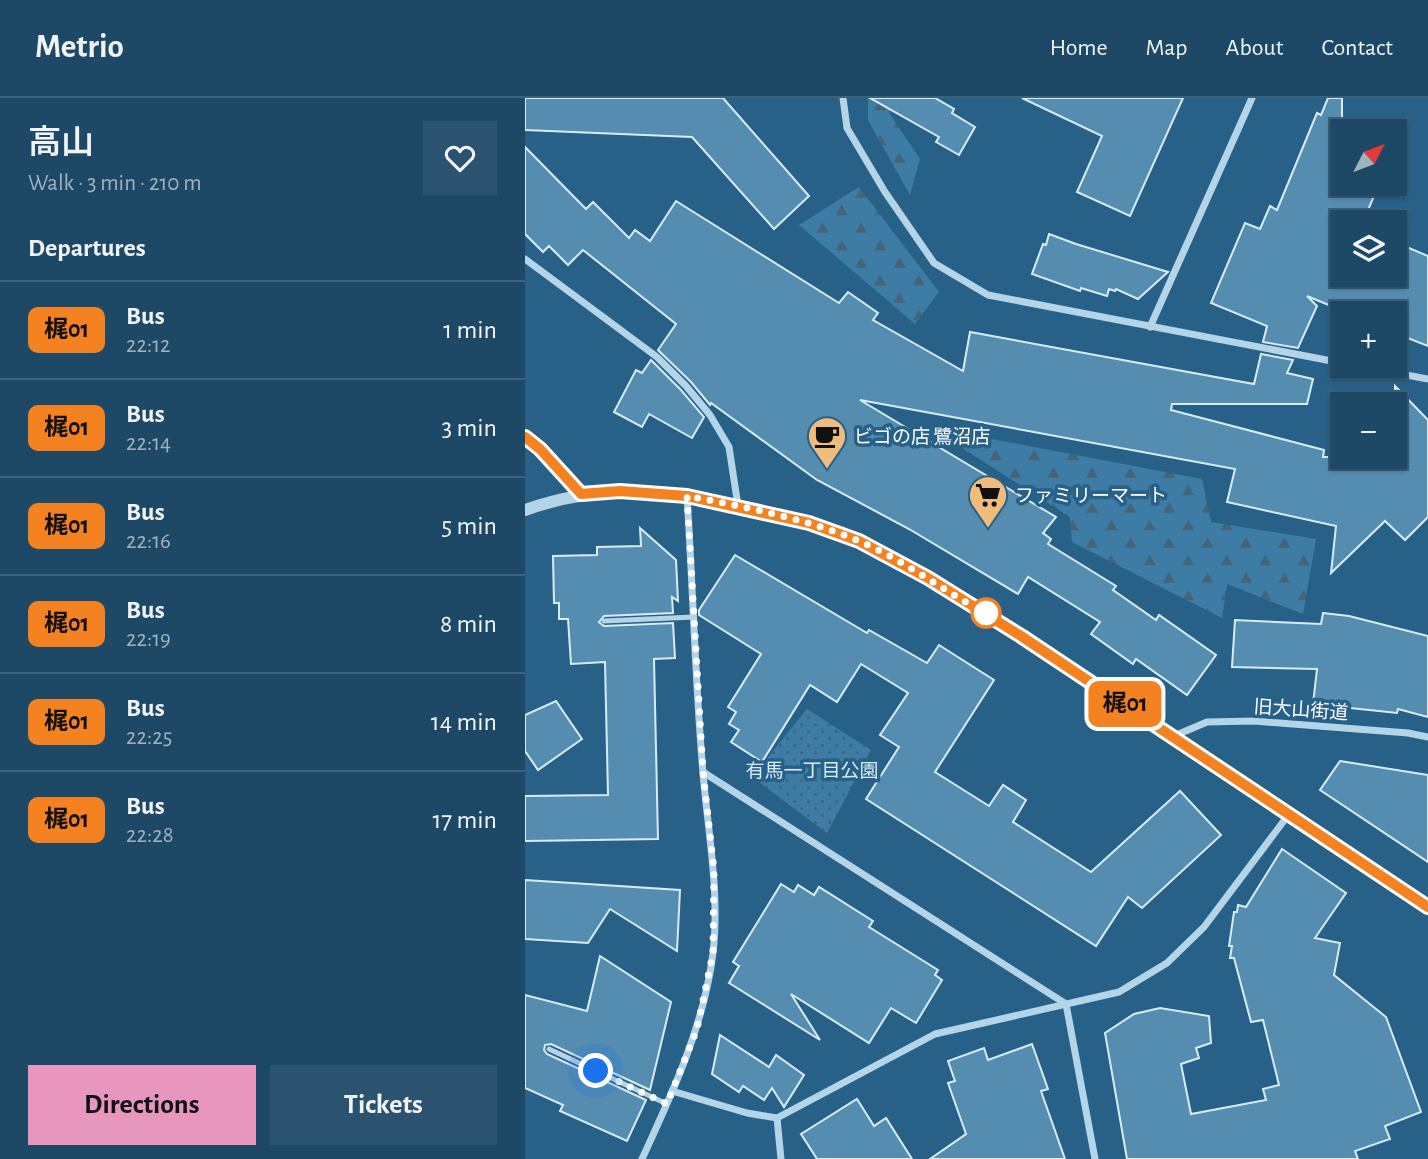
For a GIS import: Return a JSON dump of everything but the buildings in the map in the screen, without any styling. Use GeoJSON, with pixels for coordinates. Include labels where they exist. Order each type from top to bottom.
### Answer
{"type":"FeatureCollection","features":[{"type":"Feature","properties":{"kind":"street"},"geometry":{"type":"LineString","coordinates":[[843,98],[847,128],[885,192],[934,263],[988,295],[1330,361]]}},
{"type":"Feature","properties":{"kind":"street"},"geometry":{"type":"LineString","coordinates":[[1150,327],[1252,98]]}},
{"type":"Feature","properties":{"kind":"street"},"geometry":{"type":"LineString","coordinates":[[525,260],[657,357],[711,415],[729,447],[739,506]]}},
{"type":"Feature","properties":{"kind":"street"},"geometry":{"type":"LineString","coordinates":[[1407,375],[1428,379]]}},
{"type":"Feature","properties":{"kind":"street"},"geometry":{"type":"LineString","coordinates":[[525,438],[540,449],[581,494]]}},
{"type":"Feature","properties":{"kind":"street"},"geometry":{"type":"LineString","coordinates":[[525,510],[552,500],[581,494],[620,491],[687,496],[809,523],[859,541],[895,559],[1021,636],[1428,907]]}},
{"type":"Feature","properties":{"kind":"street"},"geometry":{"type":"LineString","coordinates":[[642,1159],[697,1029],[713,953],[714,870],[703,772],[687,496]]}},
{"type":"Feature","properties":{"kind":"street","name":"旧大山街道"},"geometry":{"type":"LineString","coordinates":[[1174,737],[1207,722],[1254,721],[1408,733],[1428,737]]}},
{"type":"Feature","properties":{"kind":"street"},"geometry":{"type":"LineString","coordinates":[[703,772],[1066,1004],[1095,1159]]}},
{"type":"Feature","properties":{"kind":"street"},"geometry":{"type":"LineString","coordinates":[[672,1091],[747,1113],[777,1118],[935,1034],[1119,992],[1167,963],[1204,927],[1289,814]]}},
{"type":"Feature","properties":{"kind":"street"},"geometry":{"type":"LineString","coordinates":[[777,1118],[781,1159]]}},
{"type":"Feature","properties":{"kind":"lane"},"geometry":{"type":"LineString","coordinates":[[604,621],[694,618]]}},
{"type":"Feature","properties":{"kind":"lane"},"geometry":{"type":"LineString","coordinates":[[549,1049],[667,1104]]}},
{"type":"Feature","properties":{"kind":"green space"},"geometry":{"type":"Polygon","coordinates":[[[868,98],[898,98],[889,113],[920,159],[910,195],[868,120],[868,98]]]}},
{"type":"Feature","properties":{"kind":"green space"},"geometry":{"type":"Polygon","coordinates":[[[859,187],[939,292],[915,324],[799,225],[859,187]]]}},
{"type":"Feature","properties":{"kind":"green space"},"geometry":{"type":"Polygon","coordinates":[[[955,432],[1202,479],[1211,522],[1316,539],[1303,614],[1227,584],[1222,618],[1072,542],[1070,517],[956,444],[955,432]]]}},
{"type":"Feature","properties":{"kind":"green space","name":"有馬一丁目公園"},"geometry":{"type":"Polygon","coordinates":[[[807,709],[871,750],[827,833],[752,777],[807,709]]]}},
{"type":"Feature","properties":{"kind":"bus line","name":"梶01"},"geometry":{"type":"LineString","coordinates":[[525,437],[540,449],[581,494],[660,492],[739,506],[809,523],[859,541],[895,559],[1021,636],[1428,907]]}},
{"type":"Feature","properties":{"kind":"place","name":"ビゴの店 鷺沼店"},"geometry":{"type":"Point","coordinates":[827,470]}},
{"type":"Feature","properties":{"kind":"place","name":"ファミリーマート"},"geometry":{"type":"Point","coordinates":[988,529]}},
{"type":"Feature","properties":{"kind":"route"},"geometry":{"type":"LineString","coordinates":[[596,1071],[667,1104],[697,1029],[713,953],[714,870],[703,772],[687,496],[809,523],[859,541],[986,613]]}}]}
